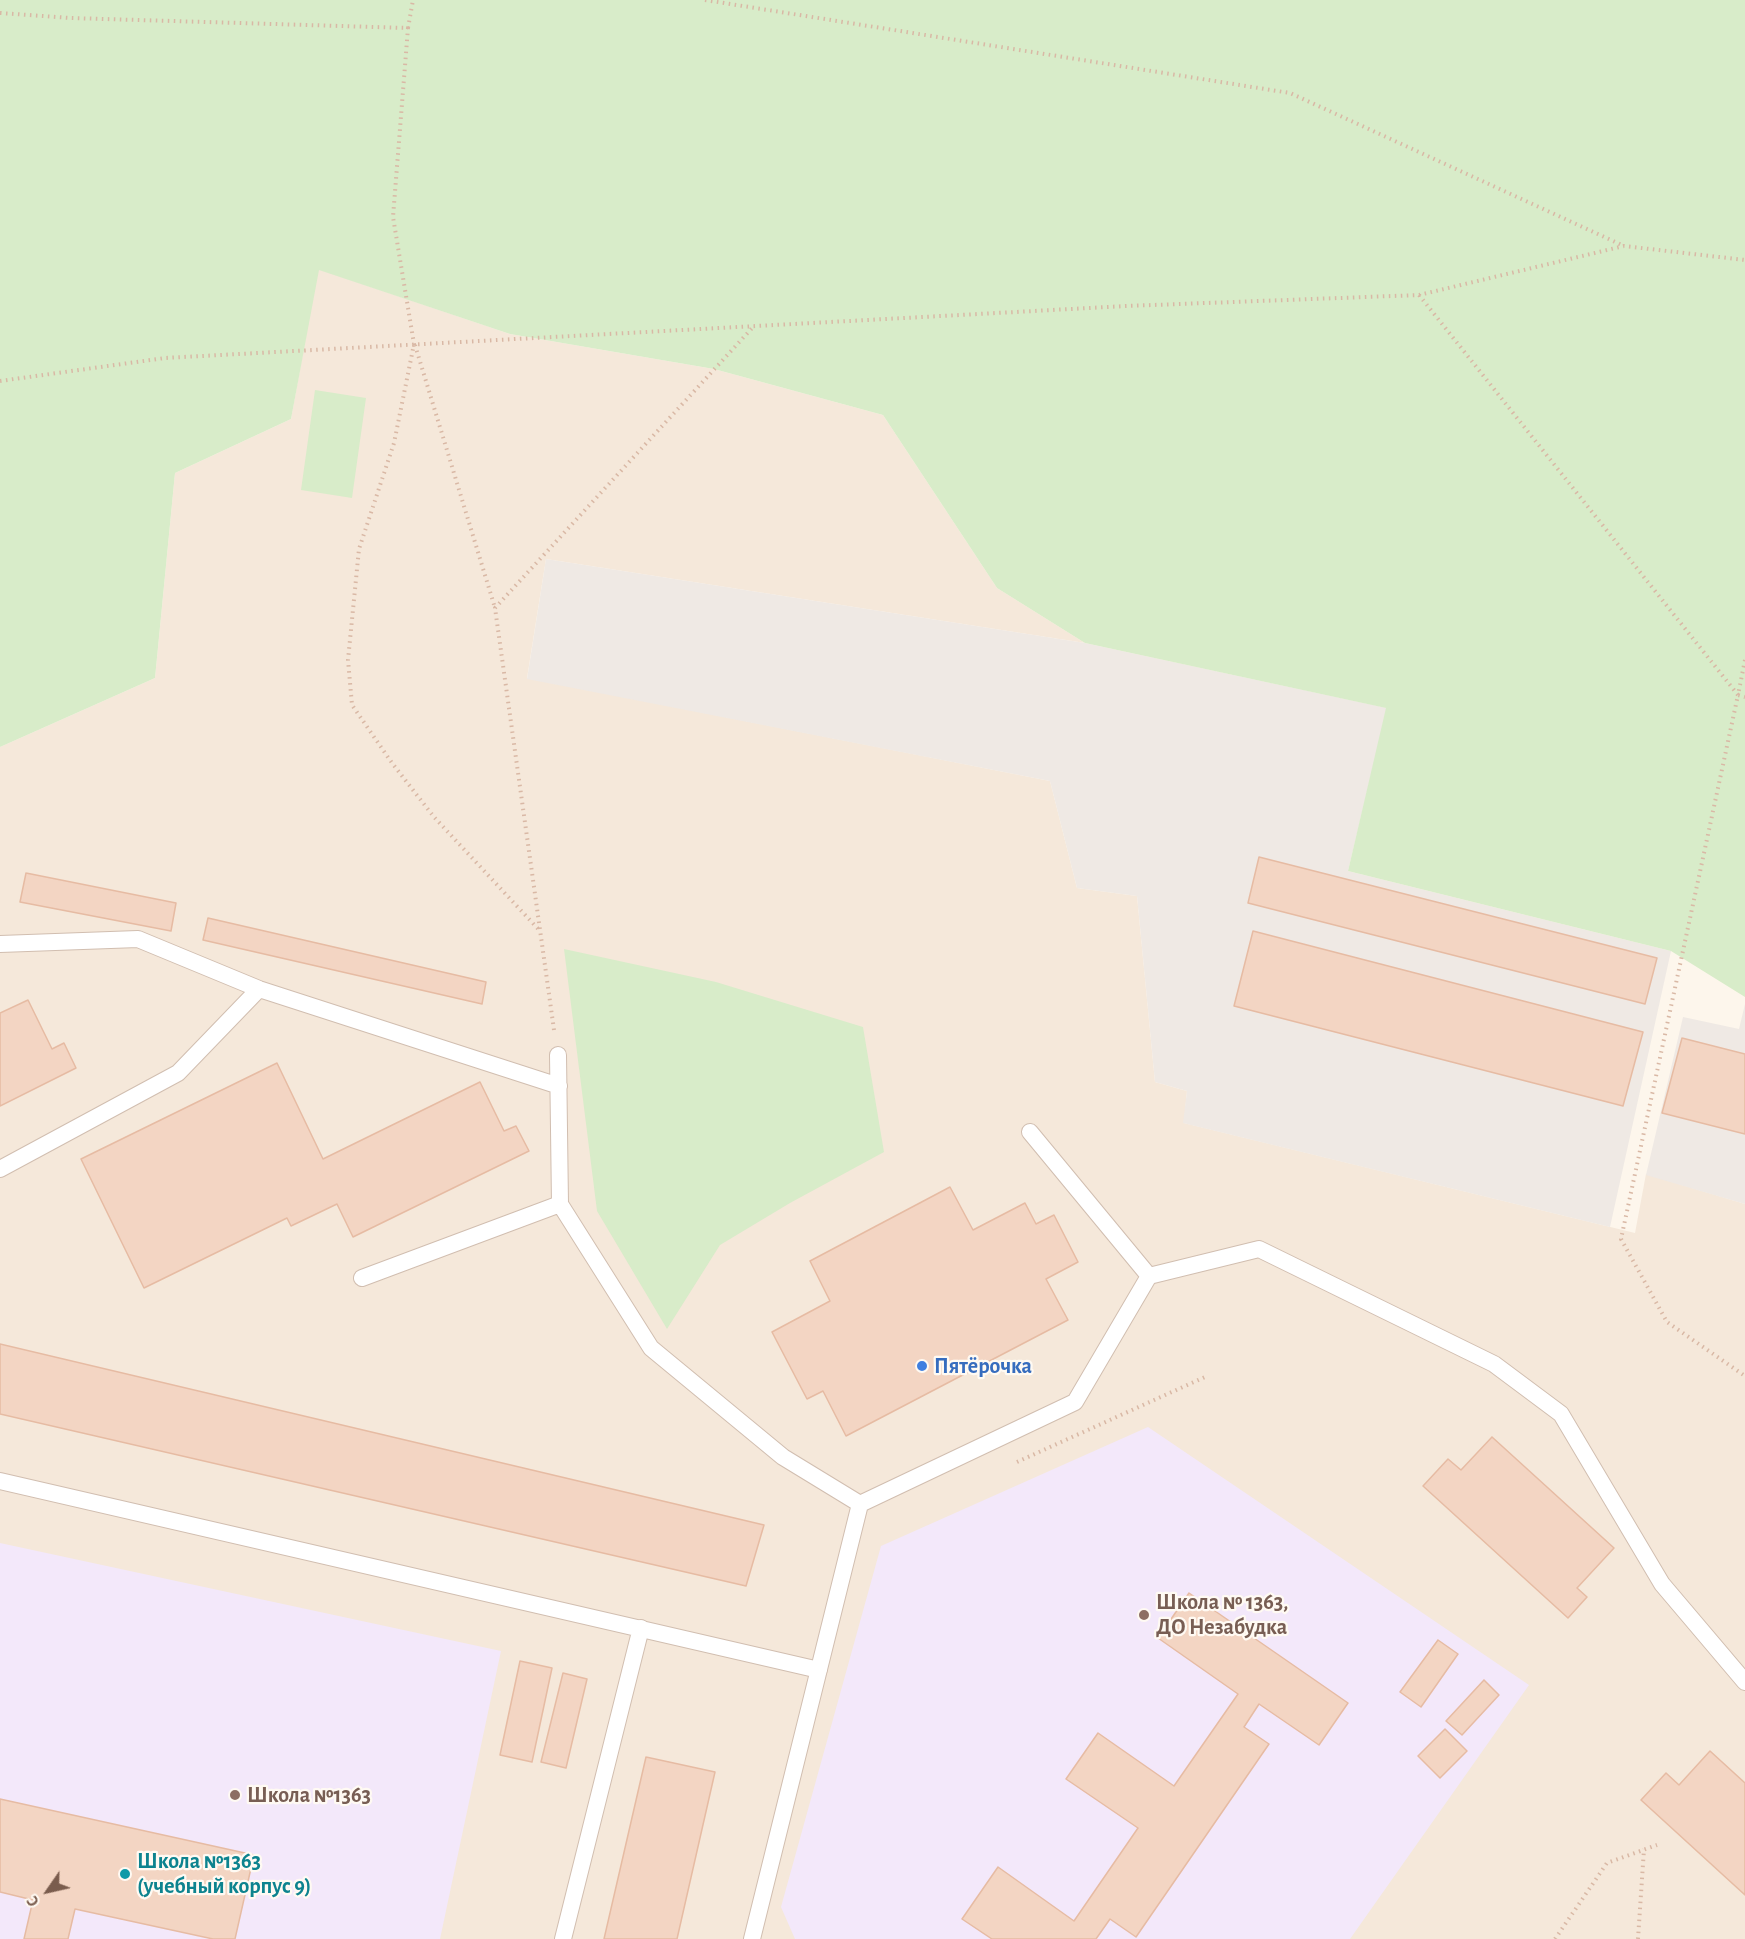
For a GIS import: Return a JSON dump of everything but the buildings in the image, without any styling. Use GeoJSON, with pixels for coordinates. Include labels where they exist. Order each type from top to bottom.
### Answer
{"type":"FeatureCollection","features":[{"type":"Feature","properties":{"kind":"lane"},"geometry":{"type":"LineString","coordinates":[[0,944],[138,939],[259,989],[559,1086]]}},
{"type":"Feature","properties":{"kind":"lane"},"geometry":{"type":"LineString","coordinates":[[0,1169],[178,1073],[259,989]]}},
{"type":"Feature","properties":{"kind":"lane"},"geometry":{"type":"LineString","coordinates":[[558,1055],[560,1204],[651,1348],[783,1457],[860,1504]]}},
{"type":"Feature","properties":{"kind":"lane"},"geometry":{"type":"LineString","coordinates":[[1030,1132],[1149,1276]]}},
{"type":"Feature","properties":{"kind":"lane"},"geometry":{"type":"LineString","coordinates":[[362,1278],[560,1204]]}},
{"type":"Feature","properties":{"kind":"lane"},"geometry":{"type":"LineString","coordinates":[[860,1504],[1075,1402],[1149,1276],[1259,1249],[1494,1364],[1561,1414],[1662,1584],[1745,1682]]}},
{"type":"Feature","properties":{"kind":"lane"},"geometry":{"type":"LineString","coordinates":[[0,1481],[819,1670]]}},
{"type":"Feature","properties":{"kind":"lane"},"geometry":{"type":"LineString","coordinates":[[752,1939],[860,1504]]}},
{"type":"Feature","properties":{"kind":"lane"},"geometry":{"type":"LineString","coordinates":[[563,1939],[641,1628]]}},
{"type":"Feature","properties":{"kind":"path"},"geometry":{"type":"LineString","coordinates":[[413,0],[408,28],[393,217],[414,344],[495,608],[558,1055]]}},
{"type":"Feature","properties":{"kind":"path"},"geometry":{"type":"LineString","coordinates":[[705,0],[1290,93],[1624,246],[1745,260]]}},
{"type":"Feature","properties":{"kind":"path"},"geometry":{"type":"LineString","coordinates":[[0,13],[71,18],[408,28]]}},
{"type":"Feature","properties":{"kind":"path"},"geometry":{"type":"LineString","coordinates":[[0,381],[165,358],[1126,306],[1419,295],[1624,246]]}},
{"type":"Feature","properties":{"kind":"path"},"geometry":{"type":"LineString","coordinates":[[1419,295],[1738,695],[1745,697]]}},
{"type":"Feature","properties":{"kind":"path"},"geometry":{"type":"LineString","coordinates":[[495,608],[754,326]]}},
{"type":"Feature","properties":{"kind":"path"},"geometry":{"type":"LineString","coordinates":[[414,344],[394,443],[359,549],[348,660],[352,705],[392,763],[434,817],[541,932]]}},
{"type":"Feature","properties":{"kind":"path"},"geometry":{"type":"LineString","coordinates":[[1745,660],[1621,1239],[1667,1322],[1745,1376]]}},
{"type":"Feature","properties":{"kind":"path"},"geometry":{"type":"LineString","coordinates":[[1015,1463],[1205,1377]]}},
{"type":"Feature","properties":{"kind":"path"},"geometry":{"type":"LineString","coordinates":[[1555,1939],[1608,1863],[1657,1845]]}},
{"type":"Feature","properties":{"kind":"path"},"geometry":{"type":"LineString","coordinates":[[1638,1939],[1644,1849]]}},
{"type":"Feature","properties":{"kind":"shaded area"},"geometry":{"type":"Polygon","coordinates":[[[318,269],[510,334],[714,369],[883,415],[997,588],[1085,643],[546,559],[527,678],[1050,781],[1077,888],[1137,896],[1155,1082],[1187,1091],[1184,1123],[1635,1233],[1646,1174],[1745,1204],[1745,1939],[0,1939],[0,747],[155,678],[175,473],[291,419],[318,269]]]}},
{"type":"Feature","properties":{"kind":"shaded area"},"geometry":{"type":"Polygon","coordinates":[[[546,559],[1085,643],[1387,708],[1348,871],[1671,951],[1610,1227],[1183,1123],[1187,1091],[1155,1082],[1137,896],[1077,888],[1050,781],[527,679],[546,559]]]}},
{"type":"Feature","properties":{"kind":"shaded area"},"geometry":{"type":"Polygon","coordinates":[[[1745,1004],[1745,1204],[1646,1175],[1683,1017],[1739,1029],[1745,1004]]]}},
{"type":"Feature","properties":{"kind":"shaded area","name":"Школа № 1363, ДО Незабудка"},"geometry":{"type":"Polygon","coordinates":[[[1148,1427],[1529,1685],[1350,1939],[795,1939],[781,1907],[881,1546],[1148,1427]]]}},
{"type":"Feature","properties":{"kind":"shaded area","name":"Школа №1363"},"geometry":{"type":"Polygon","coordinates":[[[0,1543],[501,1651],[440,1939],[0,1939],[0,1543]]]}},
{"type":"Feature","properties":{"kind":"green space"},"geometry":{"type":"Polygon","coordinates":[[[0,0],[1745,0],[1745,997],[1671,951],[1348,871],[1386,708],[1085,643],[997,588],[883,415],[714,369],[510,334],[319,270],[291,419],[175,473],[155,678],[0,747],[0,0]]]}},
{"type":"Feature","properties":{"kind":"green space"},"geometry":{"type":"Polygon","coordinates":[[[315,390],[366,398],[352,498],[301,490],[315,390]]]}},
{"type":"Feature","properties":{"kind":"green space"},"geometry":{"type":"Polygon","coordinates":[[[564,949],[716,982],[863,1027],[884,1152],[790,1203],[720,1245],[667,1329],[597,1211],[564,949]]]}},
{"type":"Feature","properties":{"kind":"place","name":"Пятёрочка"},"geometry":{"type":"Point","coordinates":[922,1366]}},
{"type":"Feature","properties":{"kind":"place","name":"Школа № 1363, ДО Незабудка"},"geometry":{"type":"Point","coordinates":[1144,1615]}},
{"type":"Feature","properties":{"kind":"place","name":"Школа №1363"},"geometry":{"type":"Point","coordinates":[235,1795]}},
{"type":"Feature","properties":{"kind":"place","name":"Школа №1363 (учебный корпус 9)"},"geometry":{"type":"Point","coordinates":[125,1874]}}]}
